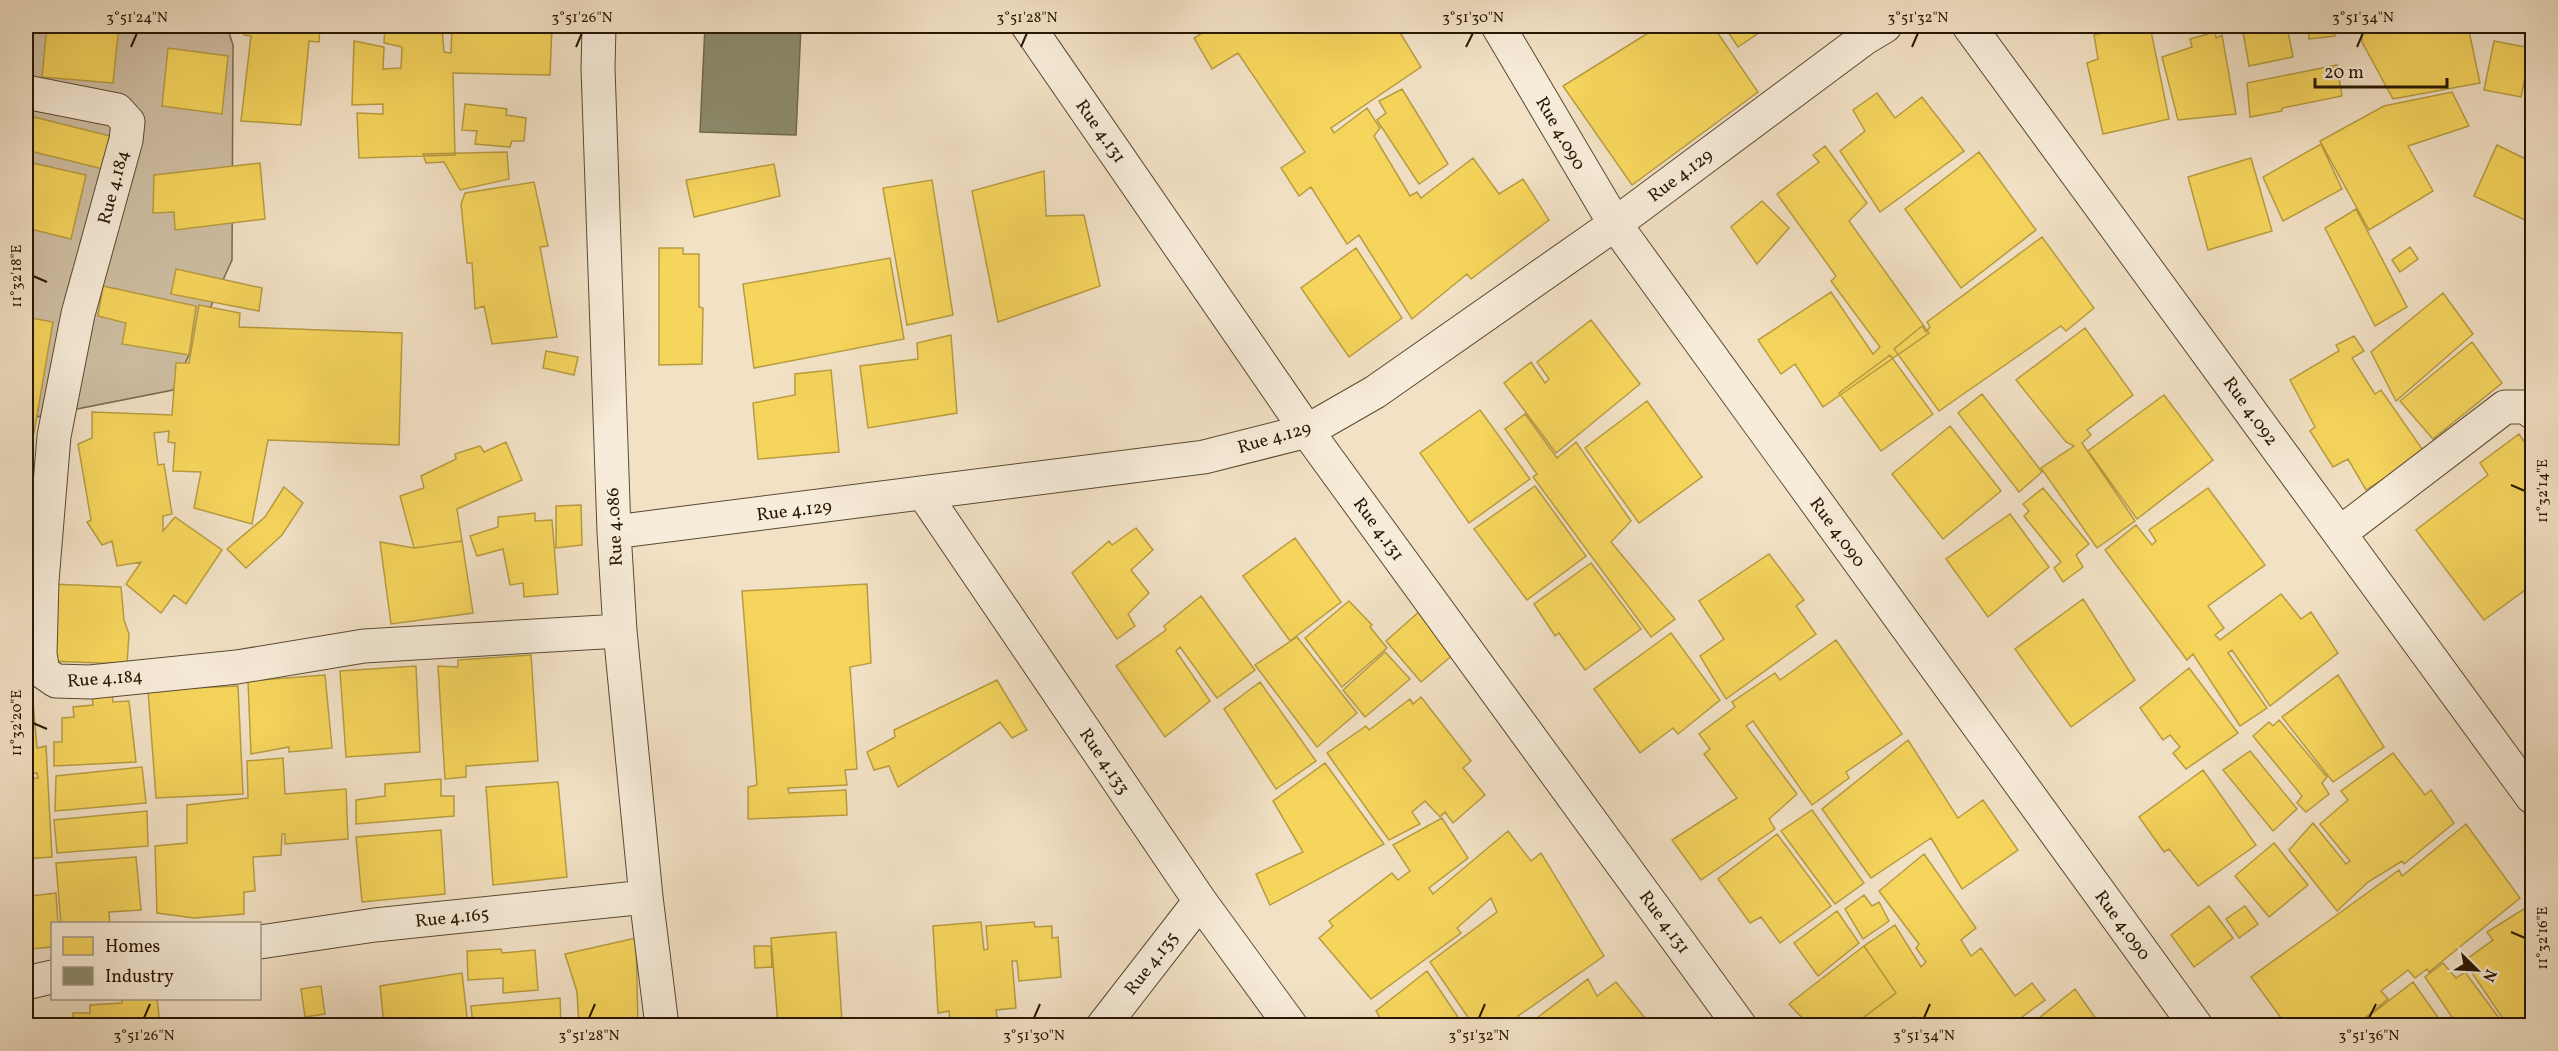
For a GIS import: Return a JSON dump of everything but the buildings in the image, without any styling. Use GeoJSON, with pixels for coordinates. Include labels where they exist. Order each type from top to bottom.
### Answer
{"type":"FeatureCollection","features":[{"type":"Feature","properties":{"kind":"street","name":"Rue 4.086"},"geometry":{"type":"LineString","coordinates":[[599,26],[598,68],[614,532],[620,631],[646,897],[662,1026]]}},
{"type":"Feature","properties":{"kind":"street","name":"Rue 4.131"},"geometry":{"type":"LineString","coordinates":[[1028,26],[1307,431],[1740,1026]]}},
{"type":"Feature","properties":{"kind":"street","name":"Rue 4.090"},"geometry":{"type":"LineString","coordinates":[[1498,26],[1615,224],[2196,1026]]}},
{"type":"Feature","properties":{"kind":"street","name":"Rue 4.129"},"geometry":{"type":"LineString","coordinates":[[614,532],[1204,457],[1307,431],[1375,392],[1615,224],[1885,26]]}},
{"type":"Feature","properties":{"kind":"street","name":"Rue 4.092"},"geometry":{"type":"LineString","coordinates":[[1969,26],[2532,797]]}},
{"type":"Feature","properties":{"kind":"street","name":"Rue 4.184"},"geometry":{"type":"LineString","coordinates":[[26,92],[117,110],[128,122],[126,140],[78,314],[54,436],[42,581],[40,654],[43,672],[56,681],[90,682],[237,667],[364,646],[620,631]]}},
{"type":"Feature","properties":{"kind":"street"},"geometry":{"type":"LineString","coordinates":[[2340,533],[2505,407],[2526,407],[2532,412]]}},
{"type":"Feature","properties":{"kind":"street","name":"Rue 4.133"},"geometry":{"type":"LineString","coordinates":[[924,494],[1200,901],[1291,1026]]}},
{"type":"Feature","properties":{"kind":"street","name":"Rue 4.165"},"geometry":{"type":"LineString","coordinates":[[261,942],[375,925],[646,897]]}},
{"type":"Feature","properties":{"kind":"street","name":"Rue 4.135"},"geometry":{"type":"LineString","coordinates":[[1103,1026],[1200,901]]}},
{"type":"Feature","properties":{"kind":"street"},"geometry":{"type":"LineString","coordinates":[[26,983],[51,976]]}},
{"type":"Feature","properties":{"kind":"shaded area"},"geometry":{"type":"Polygon","coordinates":[[[26,26],[227,26],[233,45],[232,260],[173,390],[26,419],[26,26]]]}}]}
